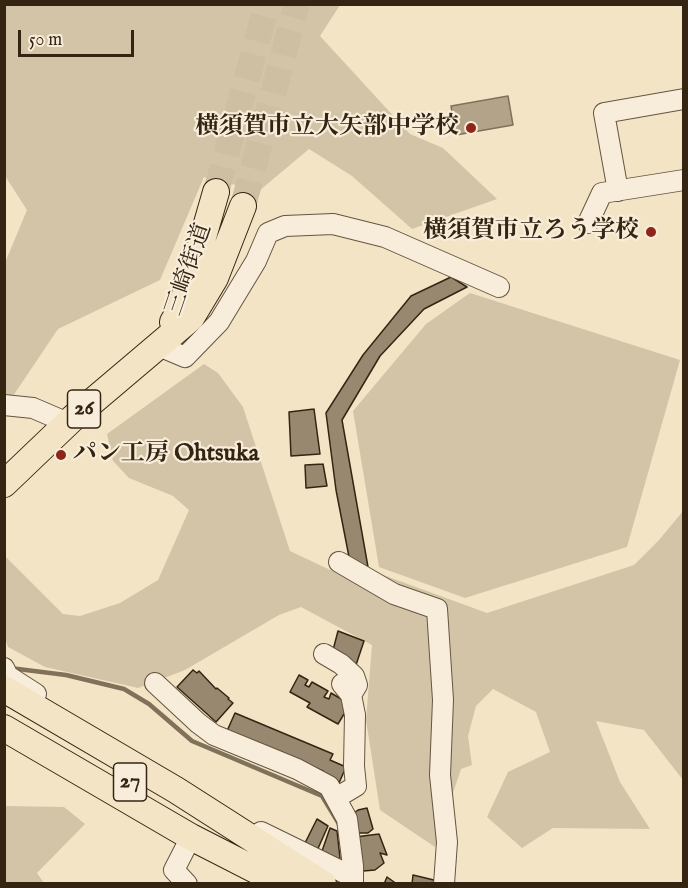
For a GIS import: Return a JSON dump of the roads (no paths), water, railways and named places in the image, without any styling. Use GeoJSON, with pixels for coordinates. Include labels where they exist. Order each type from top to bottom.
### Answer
{"type":"FeatureCollection","features":[{"type":"Feature","properties":{"kind":"main road","name":"三崎街道"},"geometry":{"type":"LineString","coordinates":[[159,346],[179,312],[216,192]]}},
{"type":"Feature","properties":{"kind":"main road","name":"三崎街道"},"geometry":{"type":"LineString","coordinates":[[7,480],[68,423],[191,318],[215,278],[243,206]]}},
{"type":"Feature","properties":{"kind":"main road"},"geometry":{"type":"LineString","coordinates":[[4,688],[176,790],[323,884]]}},
{"type":"Feature","properties":{"kind":"main road","name":"27"},"geometry":{"type":"LineString","coordinates":[[4,707],[256,855],[318,884]]}},
{"type":"Feature","properties":{"kind":"main road"},"geometry":{"type":"LineString","coordinates":[[4,728],[191,837],[283,884]]}},
{"type":"Feature","properties":{"kind":"main road","name":"27"},"geometry":{"type":"LineString","coordinates":[[256,855],[296,884]]}},
{"type":"Feature","properties":{"kind":"street"},"geometry":{"type":"LineString","coordinates":[[618,190],[604,113],[684,99]]}},
{"type":"Feature","properties":{"kind":"street"},"geometry":{"type":"LineString","coordinates":[[588,223],[602,193],[684,180]]}},
{"type":"Feature","properties":{"kind":"street"},"geometry":{"type":"LineString","coordinates":[[159,346],[185,357],[219,322],[256,261],[268,233],[285,226],[333,224],[385,237],[499,287]]}},
{"type":"Feature","properties":{"kind":"street"},"geometry":{"type":"LineString","coordinates":[[4,405],[33,408],[68,423]]}},
{"type":"Feature","properties":{"kind":"street"},"geometry":{"type":"LineString","coordinates":[[339,562],[394,594],[437,609],[443,700],[440,775],[447,842],[444,884]]}},
{"type":"Feature","properties":{"kind":"street"},"geometry":{"type":"LineString","coordinates":[[324,654],[341,664],[354,676],[357,685],[346,689],[355,715],[356,786],[336,798]]}},
{"type":"Feature","properties":{"kind":"street"},"geometry":{"type":"LineString","coordinates":[[4,668],[8,676],[247,826],[353,880],[347,819],[329,786],[297,769],[214,735],[155,683]]}},
{"type":"Feature","properties":{"kind":"street"},"geometry":{"type":"LineString","coordinates":[[187,884],[174,870],[191,837]]}},
{"type":"Feature","properties":{"kind":"waterway"},"geometry":{"type":"LineString","coordinates":[[10,668],[66,675],[124,689],[149,704],[192,741],[322,796],[339,824]]}},
{"type":"Feature","properties":{"kind":"tunnel"},"geometry":{"type":"LineString","coordinates":[[216,192],[267,4]]}},
{"type":"Feature","properties":{"kind":"tunnel"},"geometry":{"type":"LineString","coordinates":[[243,206],[297,4]]}},
{"type":"Feature","properties":{"kind":"place","name":"横須賀市立大矢部中学校"},"geometry":{"type":"Point","coordinates":[471,128]}},
{"type":"Feature","properties":{"kind":"place","name":"横須賀市立ろう学校"},"geometry":{"type":"Point","coordinates":[651,232]}},
{"type":"Feature","properties":{"kind":"place","name":"パン工房 Ohtsuka"},"geometry":{"type":"Point","coordinates":[61,455]}}]}
